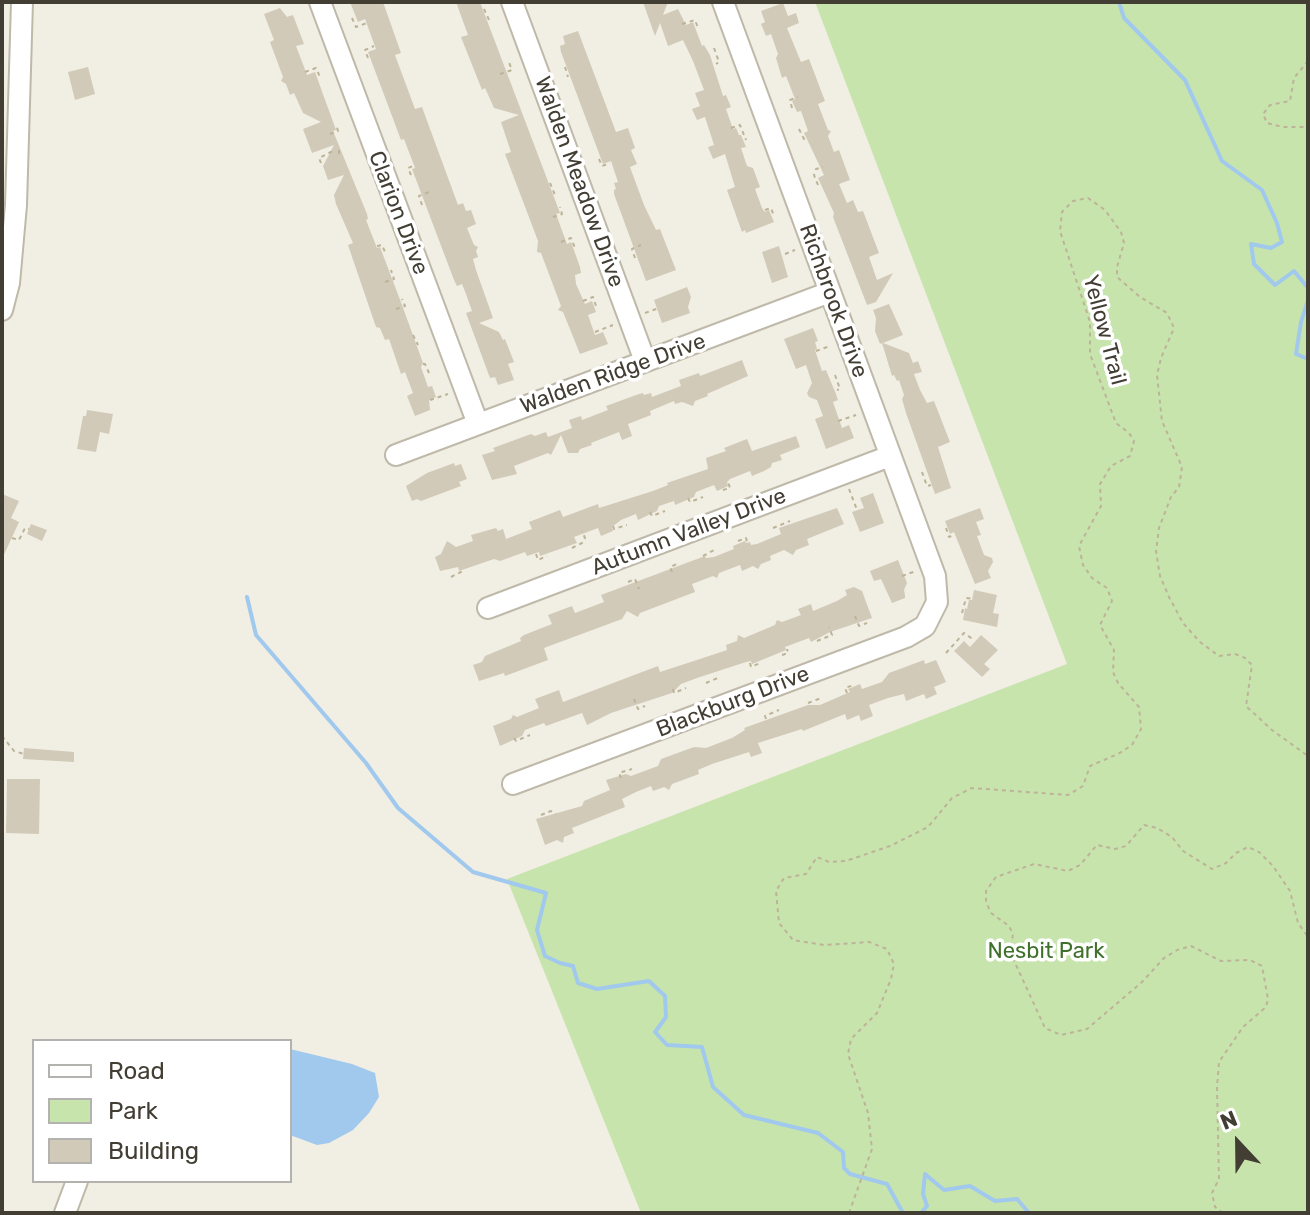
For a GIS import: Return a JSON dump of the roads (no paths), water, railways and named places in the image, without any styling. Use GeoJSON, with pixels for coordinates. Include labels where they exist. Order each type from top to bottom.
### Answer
{"type":"FeatureCollection","features":[{"type":"Feature","properties":{"kind":"street"},"geometry":{"type":"LineString","coordinates":[[2,310],[9,283],[16,205],[22,2]]}},
{"type":"Feature","properties":{"kind":"street","name":"Clarion Drive"},"geometry":{"type":"LineString","coordinates":[[320,2],[478,424]]}},
{"type":"Feature","properties":{"kind":"street","name":"Walden Meadow Drive"},"geometry":{"type":"LineString","coordinates":[[512,2],[645,361]]}},
{"type":"Feature","properties":{"kind":"street","name":"Richbrook Drive"},"geometry":{"type":"LineString","coordinates":[[723,2],[935,576],[937,602]]}},
{"type":"Feature","properties":{"kind":"street","name":"Walden Ridge Drive"},"geometry":{"type":"LineString","coordinates":[[396,455],[830,292]]}},
{"type":"Feature","properties":{"kind":"street","name":"Autumn Valley Drive"},"geometry":{"type":"LineString","coordinates":[[488,608],[890,456]]}},
{"type":"Feature","properties":{"kind":"street","name":"Blackburg Drive"},"geometry":{"type":"LineString","coordinates":[[513,784],[906,637],[925,626],[937,602]]}},
{"type":"Feature","properties":{"kind":"street"},"geometry":{"type":"LineString","coordinates":[[65,1213],[76,1183]]}},
{"type":"Feature","properties":{"kind":"water"},"geometry":{"type":"Polygon","coordinates":[[[292,1049],[375,1073],[379,1097],[369,1113],[353,1130],[329,1143],[317,1145],[292,1136],[292,1049]]]}},
{"type":"Feature","properties":{"kind":"waterway"},"geometry":{"type":"LineString","coordinates":[[1119,2],[1124,18],[1185,80],[1222,161],[1262,190],[1282,242],[1271,248],[1251,244],[1254,264],[1275,285],[1294,271],[1308,288]]}},
{"type":"Feature","properties":{"kind":"waterway"},"geometry":{"type":"LineString","coordinates":[[1308,300],[1296,354],[1308,359]]}},
{"type":"Feature","properties":{"kind":"waterway"},"geometry":{"type":"LineString","coordinates":[[247,597],[256,635],[366,763],[398,808],[473,872],[546,893],[537,930],[545,956],[573,966],[578,983],[597,989],[649,981],[665,996],[666,1017],[655,1032],[667,1045],[702,1047],[713,1087],[744,1115],[818,1133],[843,1152],[844,1168],[850,1174],[887,1184],[903,1213]]}},
{"type":"Feature","properties":{"kind":"waterway"},"geometry":{"type":"LineString","coordinates":[[921,1213],[927,1206],[923,1194],[925,1174],[944,1190],[970,1186],[995,1201],[1017,1199],[1029,1213]]}},
{"type":"Feature","properties":{"kind":"park label","name":"Nesbit Park"},"geometry":{"type":"Point","coordinates":[1046,952]}}]}
